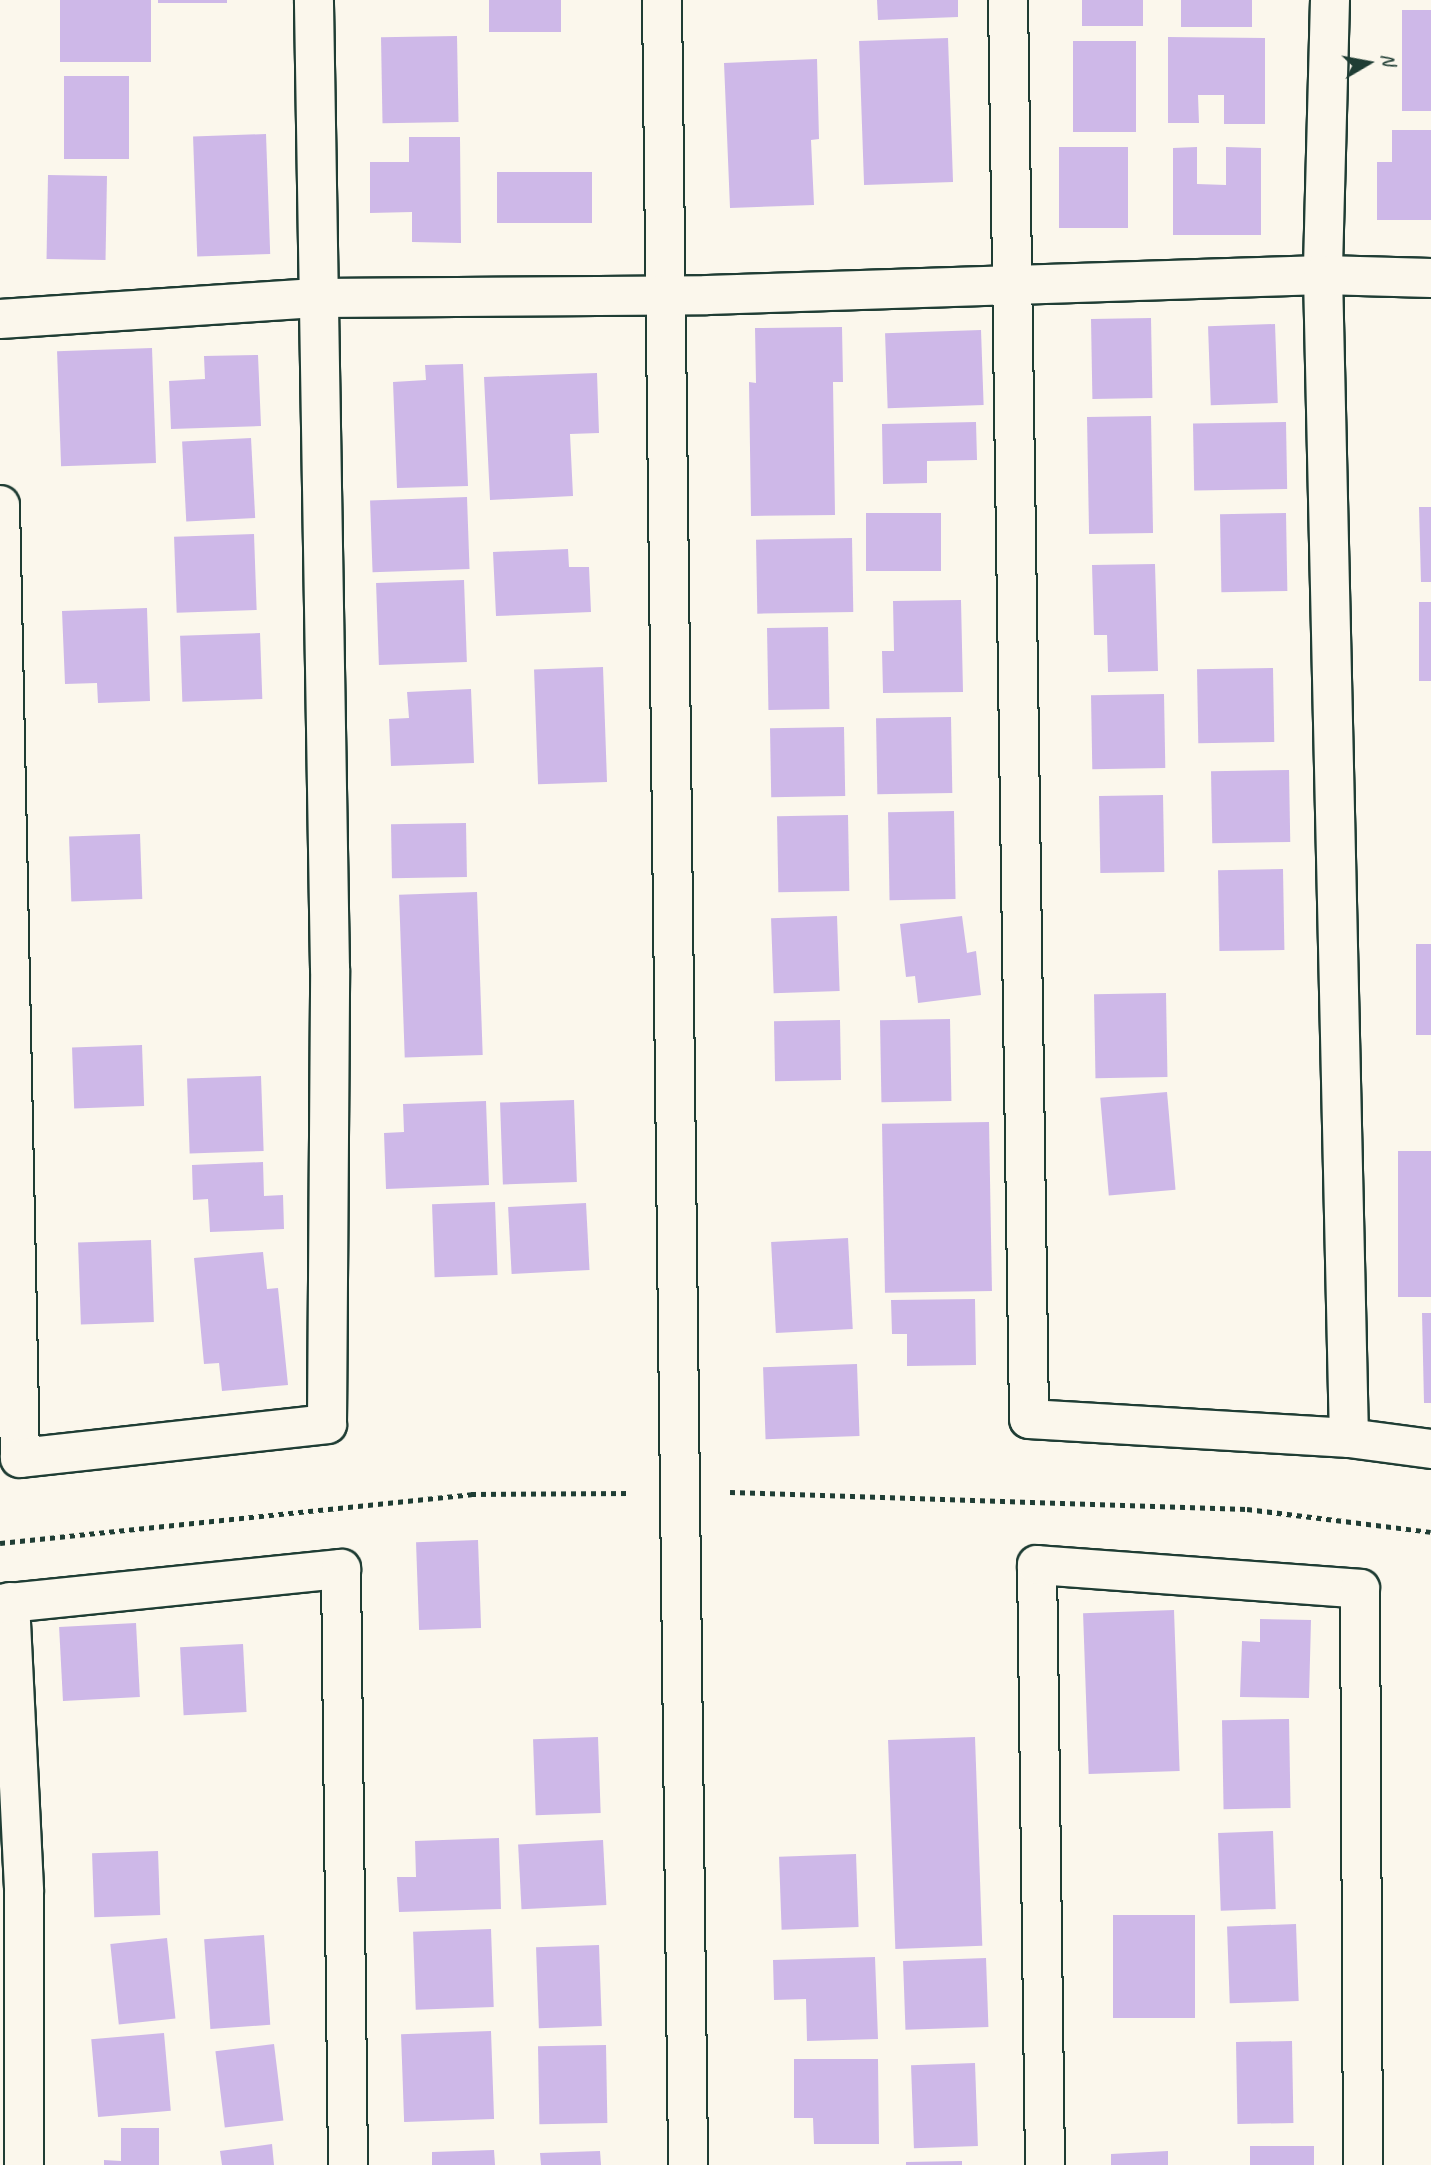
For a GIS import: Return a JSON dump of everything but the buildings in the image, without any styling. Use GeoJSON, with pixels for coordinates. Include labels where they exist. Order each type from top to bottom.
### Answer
{"type":"FeatureCollection","features":[{"type":"Feature","properties":{"kind":"street"},"geometry":{"type":"LineString","coordinates":[[0,505],[20,1458],[327,1424],[330,969],[314,0]]}},
{"type":"Feature","properties":{"kind":"street"},"geometry":{"type":"LineString","coordinates":[[662,0],[688,2165]]}},
{"type":"Feature","properties":{"kind":"street"},"geometry":{"type":"LineString","coordinates":[[1008,0],[1010,282],[1029,1419],[1349,1438],[1431,1448]]}},
{"type":"Feature","properties":{"kind":"street"},"geometry":{"type":"LineString","coordinates":[[1330,0],[1323,275],[1349,1438]]}},
{"type":"Feature","properties":{"kind":"street"},"geometry":{"type":"LineString","coordinates":[[0,319],[318,298],[666,295],[1010,282],[1323,275],[1431,278]]}},
{"type":"Feature","properties":{"kind":"street"},"geometry":{"type":"LineString","coordinates":[[1045,2165],[1037,1564],[1360,1589],[1363,2165]]}},
{"type":"Feature","properties":{"kind":"street"},"geometry":{"type":"LineString","coordinates":[[24,2165],[24,1892],[5,1603],[341,1569],[348,2165]]}},
{"type":"Feature","properties":{"kind":"path"},"geometry":{"type":"LineString","coordinates":[[0,1543],[471,1494],[679,1492],[1247,1509],[1431,1532]]}}]}
